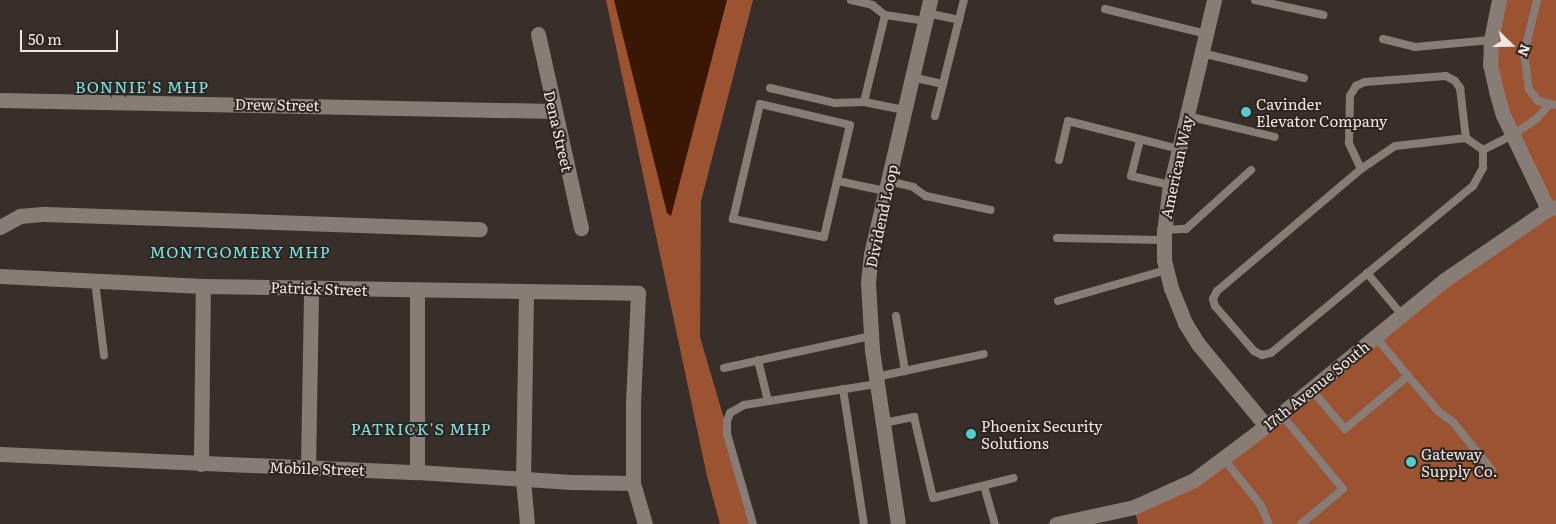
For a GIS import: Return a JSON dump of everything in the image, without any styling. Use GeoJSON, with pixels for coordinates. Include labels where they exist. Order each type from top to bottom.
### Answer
{"type":"FeatureCollection","features":[{"type":"Feature","properties":{"kind":"street","name":"American Way"},"geometry":{"type":"LineString","coordinates":[[1214,0],[1170,185],[1164,235],[1166,270],[1170,288],[1185,323],[1198,345],[1266,426]]}},
{"type":"Feature","properties":{"kind":"street"},"geometry":{"type":"LineString","coordinates":[[1499,0],[1491,40],[1490,64],[1496,91],[1513,135],[1552,208]]}},
{"type":"Feature","properties":{"kind":"street","name":"Dividend Loop"},"geometry":{"type":"LineString","coordinates":[[898,524],[871,336],[868,282],[871,254],[927,12]]}},
{"type":"Feature","properties":{"kind":"street","name":"Dena Street"},"geometry":{"type":"LineString","coordinates":[[538,34],[581,228]]}},
{"type":"Feature","properties":{"kind":"street","name":"Drew Street"},"geometry":{"type":"LineString","coordinates":[[0,100],[554,111]]}},
{"type":"Feature","properties":{"kind":"street","name":"17th Avenue South"},"geometry":{"type":"LineString","coordinates":[[1056,524],[1092,520],[1134,507],[1194,480],[1266,426],[1443,281],[1552,208]]}},
{"type":"Feature","properties":{"kind":"street"},"geometry":{"type":"LineString","coordinates":[[0,227],[20,216],[45,214],[480,229]]}},
{"type":"Feature","properties":{"kind":"street","name":"Patrick Street"},"geometry":{"type":"LineString","coordinates":[[0,276],[204,286],[311,287],[417,291],[638,293],[633,404],[633,483]]}},
{"type":"Feature","properties":{"kind":"street"},"geometry":{"type":"LineString","coordinates":[[201,464],[204,286]]}},
{"type":"Feature","properties":{"kind":"street"},"geometry":{"type":"LineString","coordinates":[[308,467],[311,287]]}},
{"type":"Feature","properties":{"kind":"street"},"geometry":{"type":"LineString","coordinates":[[417,291],[417,472]]}},
{"type":"Feature","properties":{"kind":"street"},"geometry":{"type":"LineString","coordinates":[[526,292],[523,479],[527,524]]}},
{"type":"Feature","properties":{"kind":"street","name":"Mobile Street"},"geometry":{"type":"LineString","coordinates":[[0,454],[633,483]]}},
{"type":"Feature","properties":{"kind":"street"},"geometry":{"type":"LineString","coordinates":[[633,483],[645,524]]}},
{"type":"Feature","properties":{"kind":"lane"},"geometry":{"type":"LineString","coordinates":[[851,0],[872,4],[886,15],[927,12],[959,20]]}},
{"type":"Feature","properties":{"kind":"lane"},"geometry":{"type":"LineString","coordinates":[[936,116],[964,0]]}},
{"type":"Feature","properties":{"kind":"lane"},"geometry":{"type":"LineString","coordinates":[[1255,0],[1323,15]]}},
{"type":"Feature","properties":{"kind":"lane"},"geometry":{"type":"LineString","coordinates":[[1537,0],[1524,54],[1529,89],[1538,101],[1553,105]]}},
{"type":"Feature","properties":{"kind":"lane"},"geometry":{"type":"LineString","coordinates":[[1105,9],[1206,34]]}},
{"type":"Feature","properties":{"kind":"lane"},"geometry":{"type":"LineString","coordinates":[[864,102],[886,15]]}},
{"type":"Feature","properties":{"kind":"lane"},"geometry":{"type":"LineString","coordinates":[[1383,39],[1415,46],[1491,40]]}},
{"type":"Feature","properties":{"kind":"lane"},"geometry":{"type":"LineString","coordinates":[[1202,53],[1304,78]]}},
{"type":"Feature","properties":{"kind":"lane"},"geometry":{"type":"LineString","coordinates":[[1361,169],[1349,143],[1350,96],[1356,86],[1365,82],[1446,76],[1450,78],[1460,88],[1466,138]]}},
{"type":"Feature","properties":{"kind":"lane"},"geometry":{"type":"LineString","coordinates":[[912,77],[943,84]]}},
{"type":"Feature","properties":{"kind":"lane"},"geometry":{"type":"LineString","coordinates":[[770,88],[835,103],[864,102],[904,110]]}},
{"type":"Feature","properties":{"kind":"lane"},"geometry":{"type":"LineString","coordinates":[[760,104],[850,125],[838,181],[824,237],[733,218],[760,104]]}},
{"type":"Feature","properties":{"kind":"lane"},"geometry":{"type":"LineString","coordinates":[[1483,150],[1513,135],[1553,105]]}},
{"type":"Feature","properties":{"kind":"lane"},"geometry":{"type":"LineString","coordinates":[[1187,116],[1276,137]]}},
{"type":"Feature","properties":{"kind":"lane"},"geometry":{"type":"LineString","coordinates":[[1059,160],[1068,121],[1179,149]]}},
{"type":"Feature","properties":{"kind":"lane"},"geometry":{"type":"LineString","coordinates":[[1466,138],[1483,150],[1482,168],[1473,186],[1271,352],[1262,355],[1254,351],[1215,306],[1213,299],[1217,291],[1361,169],[1395,146],[1466,138]]}},
{"type":"Feature","properties":{"kind":"lane"},"geometry":{"type":"LineString","coordinates":[[1140,140],[1131,176],[1170,185]]}},
{"type":"Feature","properties":{"kind":"lane"},"geometry":{"type":"LineString","coordinates":[[1057,238],[1164,235],[1186,229],[1251,170]]}},
{"type":"Feature","properties":{"kind":"lane"},"geometry":{"type":"LineString","coordinates":[[838,181],[913,187],[926,196],[990,210]]}},
{"type":"Feature","properties":{"kind":"lane"},"geometry":{"type":"LineString","coordinates":[[1058,301],[1166,270]]}},
{"type":"Feature","properties":{"kind":"lane"},"geometry":{"type":"LineString","coordinates":[[1367,273],[1402,315]]}},
{"type":"Feature","properties":{"kind":"lane"},"geometry":{"type":"LineString","coordinates":[[95,281],[104,355]]}},
{"type":"Feature","properties":{"kind":"lane"},"geometry":{"type":"LineString","coordinates":[[896,316],[905,371]]}},
{"type":"Feature","properties":{"kind":"lane"},"geometry":{"type":"LineString","coordinates":[[724,368],[871,336]]}},
{"type":"Feature","properties":{"kind":"lane"},"geometry":{"type":"LineString","coordinates":[[1376,336],[1439,412],[1452,421],[1492,470]]}},
{"type":"Feature","properties":{"kind":"lane"},"geometry":{"type":"LineString","coordinates":[[753,524],[727,434],[727,421],[730,413],[744,405],[843,390],[905,371],[984,354]]}},
{"type":"Feature","properties":{"kind":"lane"},"geometry":{"type":"LineString","coordinates":[[758,360],[768,401]]}},
{"type":"Feature","properties":{"kind":"lane"},"geometry":{"type":"LineString","coordinates":[[1311,389],[1345,429],[1408,376]]}},
{"type":"Feature","properties":{"kind":"lane"},"geometry":{"type":"LineString","coordinates":[[843,390],[864,524]]}},
{"type":"Feature","properties":{"kind":"lane"},"geometry":{"type":"LineString","coordinates":[[1281,414],[1343,489],[1301,524]]}},
{"type":"Feature","properties":{"kind":"lane"},"geometry":{"type":"LineString","coordinates":[[883,423],[914,417],[933,498],[1014,478]]}},
{"type":"Feature","properties":{"kind":"lane"},"geometry":{"type":"LineString","coordinates":[[1223,458],[1260,504],[1269,524]]}},
{"type":"Feature","properties":{"kind":"lane"},"geometry":{"type":"LineString","coordinates":[[984,486],[995,524]]}},
{"type":"Feature","properties":{"kind":"shaded area"},"geometry":{"type":"Polygon","coordinates":[[[606,0],[753,0],[701,201],[700,337],[755,524],[720,524],[707,476],[606,0]]]}},
{"type":"Feature","properties":{"kind":"shaded area"},"geometry":{"type":"Polygon","coordinates":[[[614,0],[727,0],[671,216],[667,213],[614,0]]]}},
{"type":"Feature","properties":{"kind":"shaded area"},"geometry":{"type":"Polygon","coordinates":[[[1500,0],[1556,0],[1556,524],[1138,524],[1134,507],[1194,480],[1548,209],[1490,64],[1500,0]]]}},
{"type":"Feature","properties":{"kind":"place","name":"Cavinder Elevator Company"},"geometry":{"type":"Point","coordinates":[1246,112]}},
{"type":"Feature","properties":{"kind":"place","name":"Phoenix Security Solutions"},"geometry":{"type":"Point","coordinates":[971,434]}},
{"type":"Feature","properties":{"kind":"place","name":"Gateway Supply Co."},"geometry":{"type":"Point","coordinates":[1411,462]}},
{"type":"Feature","properties":{"kind":"district","name":"BONNIE'S MHP"},"geometry":{"type":"Point","coordinates":[142,86]}},
{"type":"Feature","properties":{"kind":"district","name":"MONTGOMERY MHP"},"geometry":{"type":"Point","coordinates":[240,251]}},
{"type":"Feature","properties":{"kind":"district","name":"PATRICK'S MHP"},"geometry":{"type":"Point","coordinates":[421,428]}}]}
